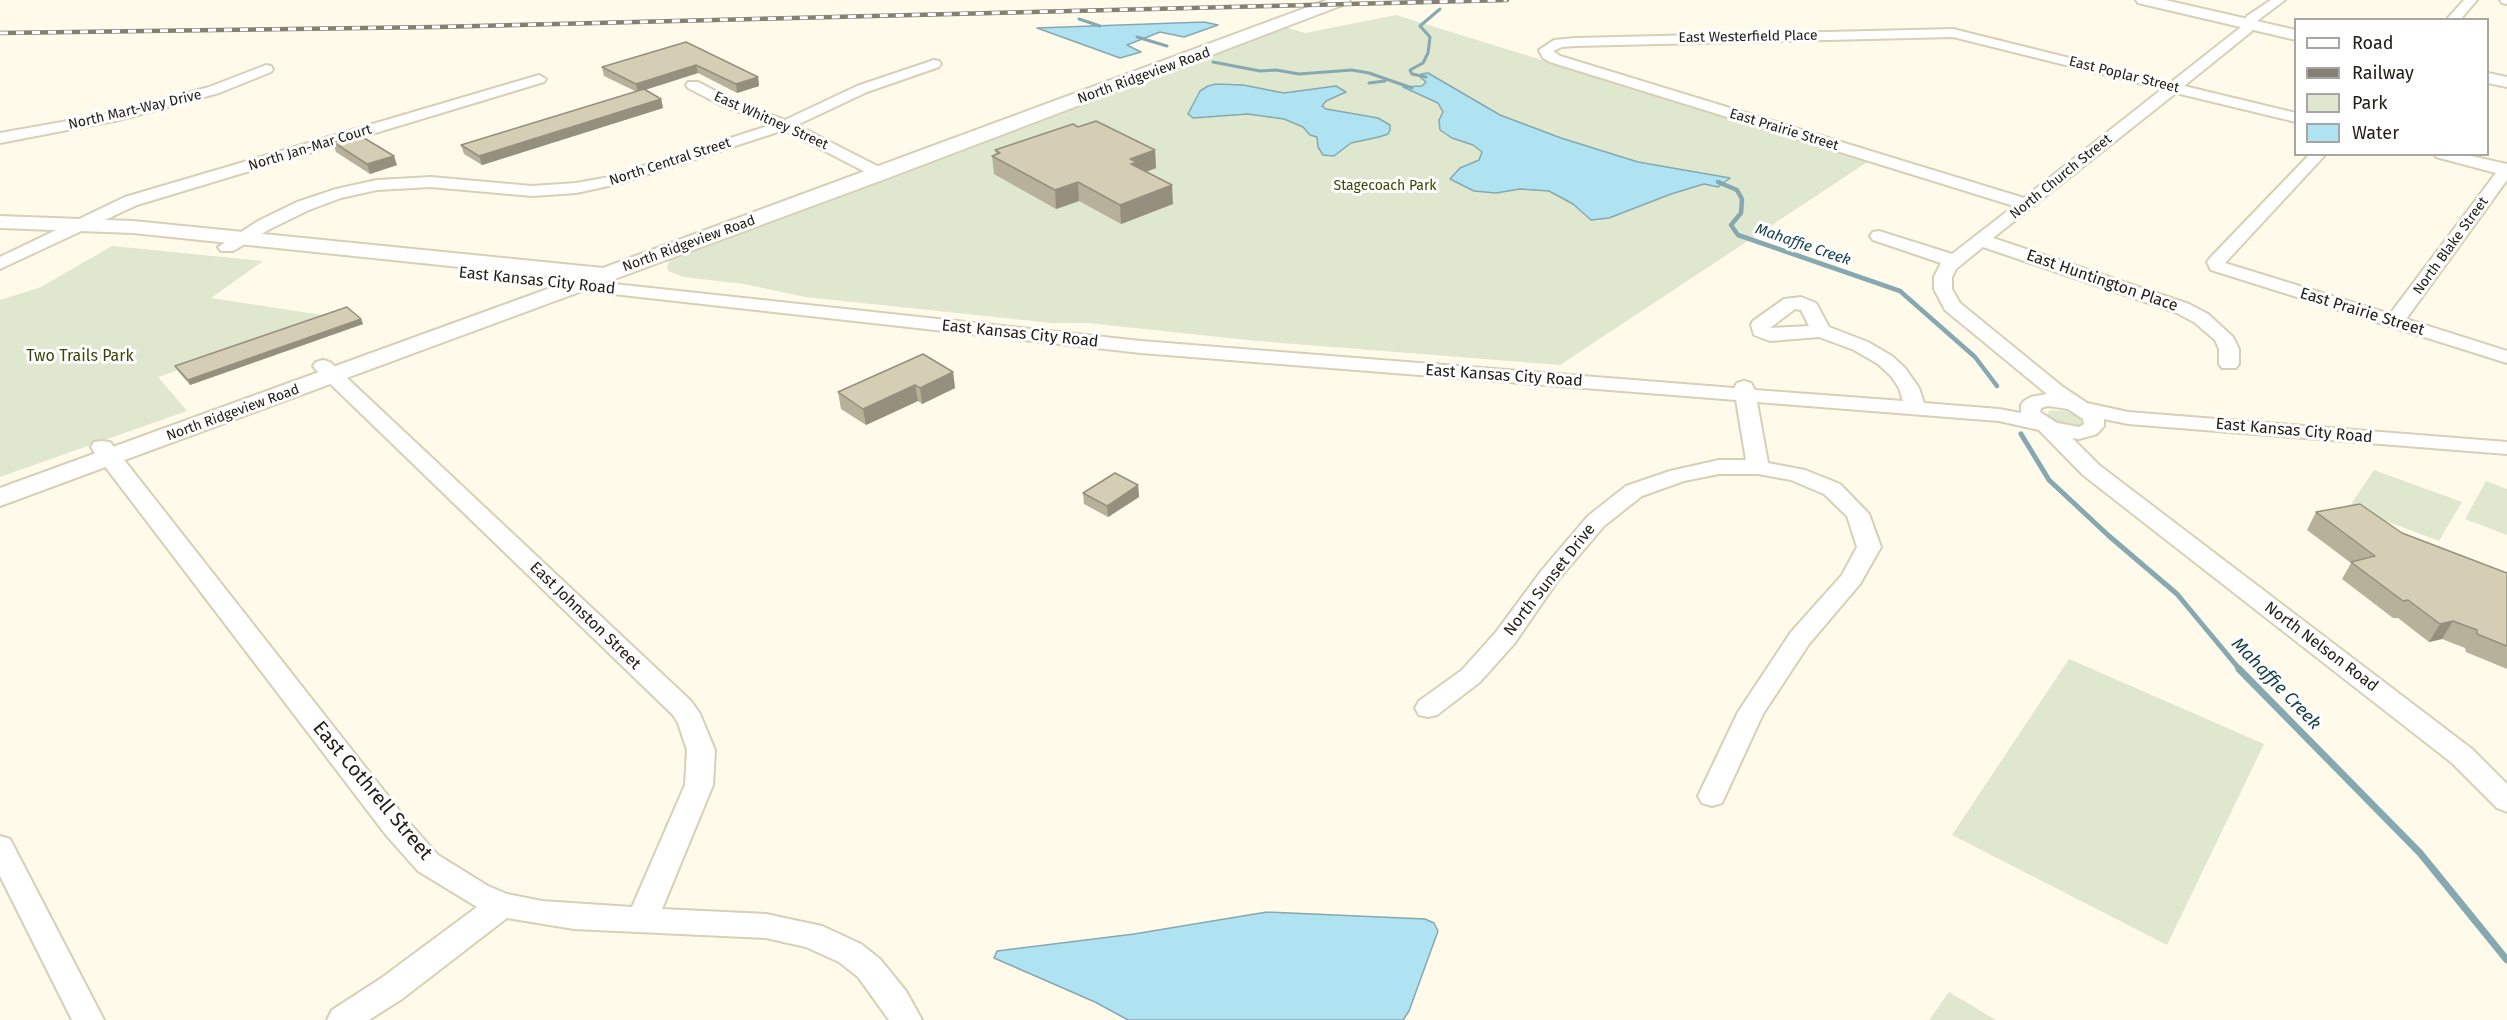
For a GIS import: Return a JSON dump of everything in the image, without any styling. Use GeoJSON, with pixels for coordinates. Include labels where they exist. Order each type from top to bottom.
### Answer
{"type":"FeatureCollection","features":[{"type":"Feature","properties":{"kind":"main road","name":"North Ridgeview Road"},"geometry":{"type":"LineString","coordinates":[[579,278],[606,274],[1318,0]]}},
{"type":"Feature","properties":{"kind":"main road","name":"North Ridgeview Road"},"geometry":{"type":"LineString","coordinates":[[0,498],[106,453],[1342,0]]}},
{"type":"Feature","properties":{"kind":"main road"},"geometry":{"type":"LineString","coordinates":[[2144,0],[2294,29]]}},
{"type":"Feature","properties":{"kind":"main road"},"geometry":{"type":"LineString","coordinates":[[2164,0],[2294,35]]}},
{"type":"Feature","properties":{"kind":"main road"},"geometry":{"type":"LineString","coordinates":[[2489,73],[2507,77]]}},
{"type":"Feature","properties":{"kind":"main road"},"geometry":{"type":"LineString","coordinates":[[2489,78],[2507,82]]}},
{"type":"Feature","properties":{"kind":"main road","name":"East Kansas City Road"},"geometry":{"type":"LineString","coordinates":[[0,222],[76,227],[579,278]]}},
{"type":"Feature","properties":{"kind":"main road","name":"East Kansas City Road"},"geometry":{"type":"LineString","coordinates":[[0,229],[76,227]]}},
{"type":"Feature","properties":{"kind":"main road","name":"East Kansas City Road"},"geometry":{"type":"LineString","coordinates":[[235,243],[550,283],[579,278]]}},
{"type":"Feature","properties":{"kind":"main road","name":"North Ridgeview Road"},"geometry":{"type":"LineString","coordinates":[[329,371],[550,283]]}},
{"type":"Feature","properties":{"kind":"main road","name":"North Ridgeview Road"},"geometry":{"type":"LineString","coordinates":[[0,482],[106,453]]}},
{"type":"Feature","properties":{"kind":"street","name":"North Church Street"},"geometry":{"type":"LineString","coordinates":[[2078,406],[2024,366],[1952,306],[1943,289],[1943,277],[1954,261],[2173,87],[2278,0]]}},
{"type":"Feature","properties":{"kind":"street"},"geometry":{"type":"LineString","coordinates":[[2454,18],[2471,0]]}},
{"type":"Feature","properties":{"kind":"street","name":"East Poplar Street"},"geometry":{"type":"LineString","coordinates":[[1953,33],[2294,118]]}},
{"type":"Feature","properties":{"kind":"street","name":"East Westerfield Place"},"geometry":{"type":"LineString","coordinates":[[1546,50],[1559,43],[1575,42],[1953,33]]}},
{"type":"Feature","properties":{"kind":"street","name":"East Prairie Street"},"geometry":{"type":"LineString","coordinates":[[1546,50],[1548,56],[1555,59],[2026,204]]}},
{"type":"Feature","properties":{"kind":"street","name":"North Central Street"},"geometry":{"type":"LineString","coordinates":[[235,243],[303,206],[363,187],[416,181],[532,191],[588,186],[634,176],[785,125],[862,89],[934,64]]}},
{"type":"Feature","properties":{"kind":"street","name":"North Mart-Way Drive"},"geometry":{"type":"LineString","coordinates":[[0,138],[128,114],[214,90],[266,69]]}},
{"type":"Feature","properties":{"kind":"street","name":"North Jan-Mar Court"},"geometry":{"type":"LineString","coordinates":[[0,264],[131,201],[539,79]]}},
{"type":"Feature","properties":{"kind":"street","name":"East Whitney Street"},"geometry":{"type":"LineString","coordinates":[[693,85],[726,102],[785,125],[874,170]]}},
{"type":"Feature","properties":{"kind":"street","name":"East Prairie Street"},"geometry":{"type":"LineString","coordinates":[[2317,156],[2216,262],[2217,266],[2507,357]]}},
{"type":"Feature","properties":{"kind":"street"},"geometry":{"type":"LineString","coordinates":[[2450,156],[2507,170]]}},
{"type":"Feature","properties":{"kind":"street","name":"North Blake Street"},"geometry":{"type":"LineString","coordinates":[[2394,322],[2507,170]]}},
{"type":"Feature","properties":{"kind":"street"},"geometry":{"type":"LineString","coordinates":[[1879,236],[1954,261]]}},
{"type":"Feature","properties":{"kind":"street","name":"East Huntington Place"},"geometry":{"type":"LineString","coordinates":[[1981,240],[2182,308],[2201,318],[2223,337],[2229,349],[2229,364]]}},
{"type":"Feature","properties":{"kind":"street","name":"East Kansas City Road"},"geometry":{"type":"LineString","coordinates":[[606,274],[732,288],[796,299],[1079,329],[1745,391]]}},
{"type":"Feature","properties":{"kind":"street","name":"East Kansas City Road"},"geometry":{"type":"LineString","coordinates":[[579,278],[1141,346],[1914,404],[1999,415],[2040,415],[2079,433],[2092,428],[2132,426],[2507,457]]}},
{"type":"Feature","properties":{"kind":"street"},"geometry":{"type":"LineString","coordinates":[[1821,331],[1861,346],[1885,360],[1904,380],[1914,404]]}},
{"type":"Feature","properties":{"kind":"street","name":"North Church Street"},"geometry":{"type":"LineString","coordinates":[[2024,366],[2036,384],[2040,415]]}},
{"type":"Feature","properties":{"kind":"street","name":"East Johnston Street"},"geometry":{"type":"LineString","coordinates":[[329,371],[682,708],[691,721],[701,750],[699,785],[653,890],[643,921]]}},
{"type":"Feature","properties":{"kind":"street"},"geometry":{"type":"LineString","coordinates":[[1745,391],[1758,467]]}},
{"type":"Feature","properties":{"kind":"street","name":"East Kansas City Road"},"geometry":{"type":"LineString","coordinates":[[2040,415],[2048,400],[2128,418],[2507,448]]}},
{"type":"Feature","properties":{"kind":"street","name":"North Nelson Road"},"geometry":{"type":"LineString","coordinates":[[2078,406],[2091,415],[2095,421],[2088,442],[2091,451],[2129,499]]}},
{"type":"Feature","properties":{"kind":"street","name":"North Nelson Road"},"geometry":{"type":"LineString","coordinates":[[2040,415],[2091,470],[2462,756],[2507,801]]}},
{"type":"Feature","properties":{"kind":"street","name":"East Cothrell Street"},"geometry":{"type":"LineString","coordinates":[[106,453],[396,826],[428,863],[477,894],[502,905],[574,917],[766,926],[811,934],[850,953],[869,968],[895,1001],[906,1020]]}},
{"type":"Feature","properties":{"kind":"street","name":"North Sunset Drive"},"geometry":{"type":"LineString","coordinates":[[1428,708],[1471,676],[1505,638],[1550,575],[1596,521],[1634,491],[1678,476],[1719,467],[1758,467],[1797,475],[1832,489],[1858,514],[1869,547],[1852,579],[1800,638],[1751,712],[1712,796]]}},
{"type":"Feature","properties":{"kind":"street"},"geometry":{"type":"LineString","coordinates":[[0,847],[88,1020]]}},
{"type":"Feature","properties":{"kind":"street"},"geometry":{"type":"LineString","coordinates":[[343,1020],[391,989],[502,905]]}},
{"type":"Feature","properties":{"kind":"green space","name":"Stagecoach Park"},"geometry":{"type":"Polygon","coordinates":[[[1396,15],[1869,161],[1560,365],[1257,341],[1088,323],[1052,323],[805,297],[744,284],[683,277],[668,271],[667,266],[673,255],[1282,26],[1305,33],[1396,15]]]}},
{"type":"Feature","properties":{"kind":"green space","name":"Two Trails Park"},"geometry":{"type":"Polygon","coordinates":[[[112,246],[263,261],[211,298],[322,315],[355,308],[158,377],[187,411],[0,477],[0,300],[41,287],[112,246]]]}},
{"type":"Feature","properties":{"kind":"green space"},"geometry":{"type":"Polygon","coordinates":[[[2051,410],[2072,412],[2080,418],[2082,423],[2076,427],[2059,425],[2048,417],[2048,412],[2051,410]]]}},
{"type":"Feature","properties":{"kind":"green space"},"geometry":{"type":"Polygon","coordinates":[[[2374,470],[2462,502],[2439,541],[2349,507],[2374,470]]]}},
{"type":"Feature","properties":{"kind":"green space"},"geometry":{"type":"Polygon","coordinates":[[[2486,481],[2507,489],[2507,535],[2465,519],[2486,481]]]}},
{"type":"Feature","properties":{"kind":"green space"},"geometry":{"type":"Polygon","coordinates":[[[2069,659],[2264,744],[2167,945],[1952,835],[2069,659]]]}},
{"type":"Feature","properties":{"kind":"green space"},"geometry":{"type":"Polygon","coordinates":[[[1949,992],[1996,1020],[1929,1020],[1949,992]]]}},
{"type":"Feature","properties":{"kind":"water"},"geometry":{"type":"Polygon","coordinates":[[[1204,22],[1218,25],[1184,37],[1160,32],[1127,45],[1141,52],[1120,58],[1037,28],[1204,22]]]}},
{"type":"Feature","properties":{"kind":"water"},"geometry":{"type":"Polygon","coordinates":[[[1428,73],[1500,115],[1561,138],[1638,162],[1730,178],[1718,187],[1704,184],[1609,218],[1591,220],[1573,204],[1549,191],[1520,189],[1496,193],[1474,191],[1450,179],[1460,168],[1479,160],[1482,152],[1473,145],[1452,138],[1440,130],[1439,120],[1443,112],[1438,103],[1403,87],[1422,86],[1426,82],[1420,77],[1421,74],[1428,73]]]}},
{"type":"Feature","properties":{"kind":"water"},"geometry":{"type":"Polygon","coordinates":[[[1216,84],[1243,85],[1284,93],[1336,86],[1346,92],[1326,101],[1322,106],[1326,109],[1378,118],[1390,125],[1390,130],[1388,134],[1379,137],[1351,143],[1334,156],[1323,155],[1318,147],[1317,137],[1310,135],[1303,127],[1284,119],[1248,114],[1193,118],[1188,114],[1200,91],[1216,84]]]}},
{"type":"Feature","properties":{"kind":"water"},"geometry":{"type":"Polygon","coordinates":[[[1267,912],[1425,919],[1434,923],[1438,931],[1409,1011],[1403,1020],[1128,1020],[1095,1002],[994,958],[997,951],[1134,934],[1267,912]]]}},
{"type":"Feature","properties":{"kind":"building"},"geometry":{"type":"Polygon","coordinates":[[[686,42],[758,77],[736,84],[696,65],[636,84],[602,67],[686,42]]]}},
{"type":"Feature","properties":{"kind":"building"},"geometry":{"type":"Polygon","coordinates":[[[644,89],[661,99],[479,156],[461,145],[644,89]]]}},
{"type":"Feature","properties":{"kind":"building"},"geometry":{"type":"Polygon","coordinates":[[[1096,121],[1155,150],[1130,159],[1137,162],[1131,164],[1172,185],[1120,205],[1078,182],[1055,190],[992,156],[1000,153],[995,150],[1073,124],[1078,127],[1096,121]]]}},
{"type":"Feature","properties":{"kind":"building"},"geometry":{"type":"Polygon","coordinates":[[[359,135],[394,156],[367,164],[333,142],[359,135]]]}},
{"type":"Feature","properties":{"kind":"building"},"geometry":{"type":"Polygon","coordinates":[[[347,307],[361,319],[188,380],[175,366],[347,307]]]}},
{"type":"Feature","properties":{"kind":"building"},"geometry":{"type":"Polygon","coordinates":[[[923,354],[953,372],[920,388],[915,385],[863,409],[838,392],[923,354]]]}},
{"type":"Feature","properties":{"kind":"building"},"geometry":{"type":"Polygon","coordinates":[[[1115,473],[1138,485],[1107,506],[1083,493],[1115,473]]]}},
{"type":"Feature","properties":{"kind":"building"},"geometry":{"type":"Polygon","coordinates":[[[2360,504],[2402,533],[2507,573],[2507,646],[2477,634],[2477,630],[2453,621],[2440,624],[2408,600],[2403,601],[2351,562],[2375,556],[2316,512],[2360,504]]]}},
{"type":"Feature","properties":{"kind":"waterway"},"geometry":{"type":"LineString","coordinates":[[1426,77],[1412,74],[1410,70],[1423,63],[1428,53],[1430,37],[1420,26],[1440,9]]}},
{"type":"Feature","properties":{"kind":"waterway"},"geometry":{"type":"LineString","coordinates":[[1079,19],[1100,26]]}},
{"type":"Feature","properties":{"kind":"waterway"},"geometry":{"type":"LineString","coordinates":[[1137,37],[1167,46]]}},
{"type":"Feature","properties":{"kind":"waterway"},"geometry":{"type":"LineString","coordinates":[[1213,62],[1260,71],[1276,70],[1299,74],[1352,70],[1369,73],[1412,88]]}},
{"type":"Feature","properties":{"kind":"waterway"},"geometry":{"type":"LineString","coordinates":[[1369,83],[1385,81]]}},
{"type":"Feature","properties":{"kind":"waterway","name":"Mahaffie Creek"},"geometry":{"type":"LineString","coordinates":[[1718,182],[1737,190],[1742,199],[1741,213],[1731,225],[1738,235],[1900,291],[1975,357],[1997,386]]}},
{"type":"Feature","properties":{"kind":"waterway","name":"Mahaffie Creek"},"geometry":{"type":"LineString","coordinates":[[2021,434],[2049,480],[2109,536],[2177,594],[2241,671]]}},
{"type":"Feature","properties":{"kind":"waterway","name":"Mahaffie Creek"},"geometry":{"type":"LineString","coordinates":[[2239,669],[2420,853],[2507,960]]}},
{"type":"Feature","properties":{"kind":"railway"},"geometry":{"type":"LineString","coordinates":[[0,33],[437,27],[1507,0]]}}]}
